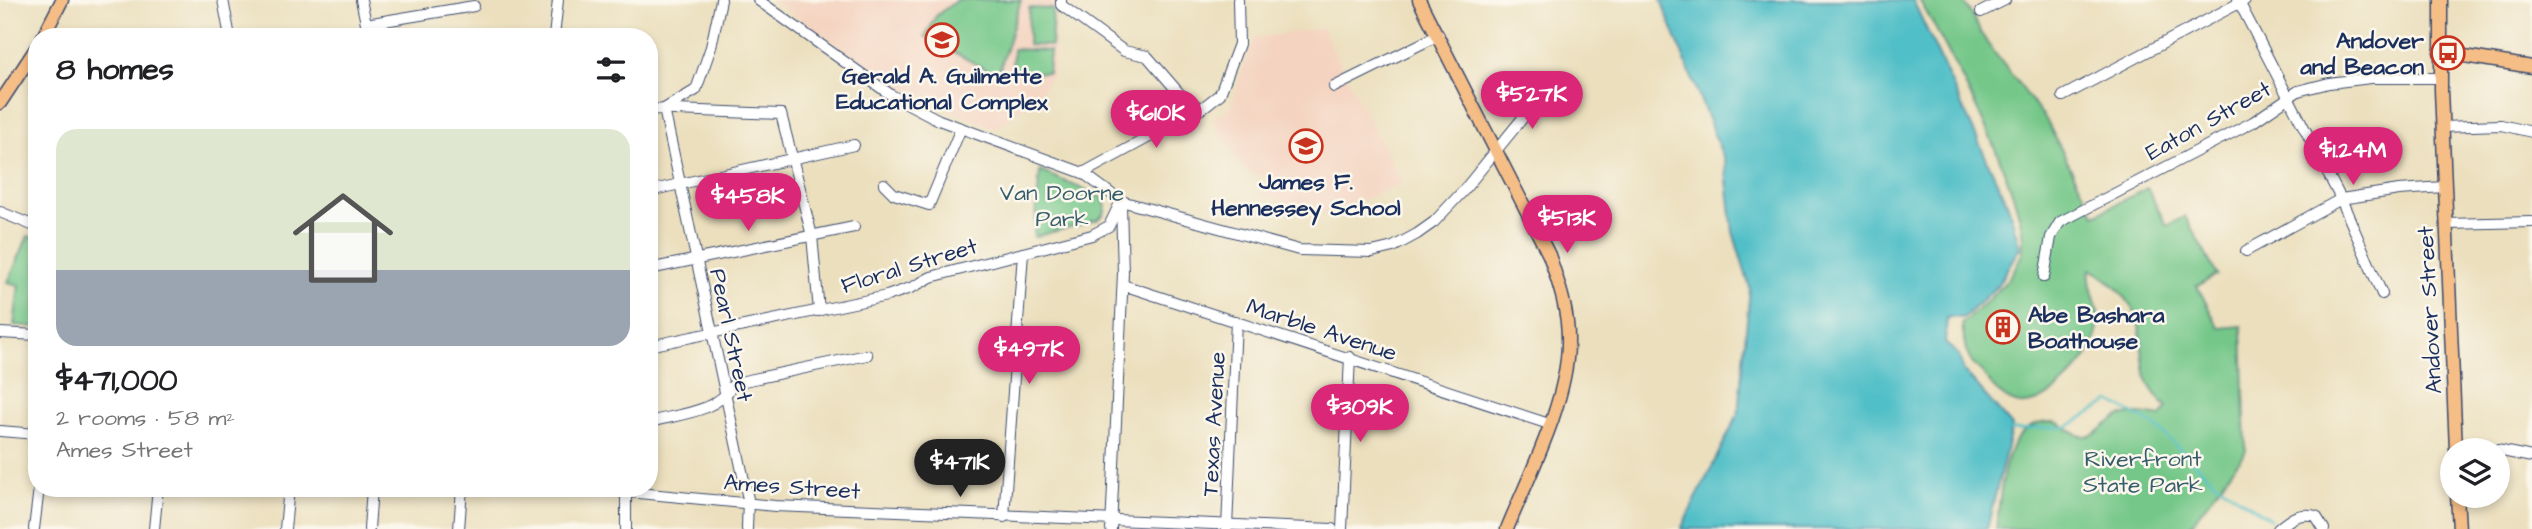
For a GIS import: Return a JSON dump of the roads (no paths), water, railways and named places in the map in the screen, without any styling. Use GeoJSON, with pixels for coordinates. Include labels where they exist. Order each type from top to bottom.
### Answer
{"type":"FeatureCollection","features":[{"type":"Feature","properties":{"kind":"main road"},"geometry":{"type":"LineString","coordinates":[[48,28],[62,0]]}},
{"type":"Feature","properties":{"kind":"main road"},"geometry":{"type":"LineString","coordinates":[[1419,0],[1549,255],[1564,298],[1567,356],[1549,424],[1507,529]]}},
{"type":"Feature","properties":{"kind":"main road","name":"Andover Street"},"geometry":{"type":"LineString","coordinates":[[2441,0],[2442,127],[2455,438]]}},
{"type":"Feature","properties":{"kind":"main road"},"geometry":{"type":"LineString","coordinates":[[2440,52],[2532,67]]}},
{"type":"Feature","properties":{"kind":"main road"},"geometry":{"type":"LineString","coordinates":[[0,103],[28,67]]}},
{"type":"Feature","properties":{"kind":"main road"},"geometry":{"type":"LineString","coordinates":[[2458,508],[2459,529]]}},
{"type":"Feature","properties":{"kind":"street"},"geometry":{"type":"LineString","coordinates":[[223,0],[228,28]]}},
{"type":"Feature","properties":{"kind":"street"},"geometry":{"type":"LineString","coordinates":[[361,0],[367,28]]}},
{"type":"Feature","properties":{"kind":"street"},"geometry":{"type":"LineString","coordinates":[[555,28],[558,0]]}},
{"type":"Feature","properties":{"kind":"street"},"geometry":{"type":"LineString","coordinates":[[664,109],[696,90],[711,47],[721,0]]}},
{"type":"Feature","properties":{"kind":"street"},"geometry":{"type":"LineString","coordinates":[[758,0],[891,95],[961,128],[1083,173],[1121,201],[1299,250],[1372,252],[1393,247],[1434,222],[1543,93]]}},
{"type":"Feature","properties":{"kind":"street"},"geometry":{"type":"LineString","coordinates":[[1061,0],[1061,5],[1124,51],[1147,56],[1156,62],[1179,93],[1201,109]]}},
{"type":"Feature","properties":{"kind":"street"},"geometry":{"type":"LineString","coordinates":[[1083,173],[1201,109],[1220,94],[1239,44],[1238,0]]}},
{"type":"Feature","properties":{"kind":"street"},"geometry":{"type":"LineString","coordinates":[[1980,12],[2005,0]]}},
{"type":"Feature","properties":{"kind":"street"},"geometry":{"type":"LineString","coordinates":[[2063,96],[2241,1],[2342,199],[2382,293]]}},
{"type":"Feature","properties":{"kind":"street"},"geometry":{"type":"LineString","coordinates":[[366,24],[474,6]]}},
{"type":"Feature","properties":{"kind":"street"},"geometry":{"type":"LineString","coordinates":[[1334,87],[1439,35]]}},
{"type":"Feature","properties":{"kind":"street","name":"Eaton Street"},"geometry":{"type":"LineString","coordinates":[[2045,277],[2051,237],[2060,222],[2253,122],[2298,91],[2329,83],[2371,78],[2441,78]]}},
{"type":"Feature","properties":{"kind":"street"},"geometry":{"type":"LineString","coordinates":[[658,109],[781,115],[812,236],[819,311]]}},
{"type":"Feature","properties":{"kind":"street","name":"Pearl Street"},"geometry":{"type":"LineString","coordinates":[[664,109],[748,503],[747,529]]}},
{"type":"Feature","properties":{"kind":"street"},"geometry":{"type":"LineString","coordinates":[[2442,127],[2501,125],[2532,132]]}},
{"type":"Feature","properties":{"kind":"street"},"geometry":{"type":"LineString","coordinates":[[884,184],[894,194],[929,205],[961,128]]}},
{"type":"Feature","properties":{"kind":"street"},"geometry":{"type":"LineString","coordinates":[[658,189],[854,145]]}},
{"type":"Feature","properties":{"kind":"street"},"geometry":{"type":"LineString","coordinates":[[2246,251],[2342,199],[2399,190],[2444,187]]}},
{"type":"Feature","properties":{"kind":"street"},"geometry":{"type":"LineString","coordinates":[[1111,525],[1123,285],[1121,201]]}},
{"type":"Feature","properties":{"kind":"street","name":"Floral Street"},"geometry":{"type":"LineString","coordinates":[[658,344],[887,296],[913,287],[931,276],[1092,236],[1109,226],[1121,201]]}},
{"type":"Feature","properties":{"kind":"street"},"geometry":{"type":"LineString","coordinates":[[0,212],[28,224]]}},
{"type":"Feature","properties":{"kind":"street"},"geometry":{"type":"LineString","coordinates":[[2446,224],[2532,222]]}},
{"type":"Feature","properties":{"kind":"street"},"geometry":{"type":"LineString","coordinates":[[658,267],[854,227]]}},
{"type":"Feature","properties":{"kind":"street"},"geometry":{"type":"LineString","coordinates":[[1004,517],[1023,253]]}},
{"type":"Feature","properties":{"kind":"street","name":"Marble Avenue"},"geometry":{"type":"LineString","coordinates":[[1123,285],[1549,424]]}},
{"type":"Feature","properties":{"kind":"street","name":"Texas Avenue"},"geometry":{"type":"LineString","coordinates":[[1227,527],[1236,321]]}},
{"type":"Feature","properties":{"kind":"street"},"geometry":{"type":"LineString","coordinates":[[0,333],[28,335]]}},
{"type":"Feature","properties":{"kind":"street"},"geometry":{"type":"LineString","coordinates":[[658,420],[710,407],[726,397],[733,385],[744,381],[867,355]]}},
{"type":"Feature","properties":{"kind":"street"},"geometry":{"type":"LineString","coordinates":[[1342,529],[1350,357]]}},
{"type":"Feature","properties":{"kind":"street"},"geometry":{"type":"LineString","coordinates":[[0,431],[28,433]]}},
{"type":"Feature","properties":{"kind":"street"},"geometry":{"type":"LineString","coordinates":[[2510,453],[2532,457]]}},
{"type":"Feature","properties":{"kind":"street","name":"Ames Street"},"geometry":{"type":"LineString","coordinates":[[658,493],[748,503],[1111,525],[1332,529]]}},
{"type":"Feature","properties":{"kind":"street"},"geometry":{"type":"LineString","coordinates":[[34,529],[38,497]]}},
{"type":"Feature","properties":{"kind":"street"},"geometry":{"type":"LineString","coordinates":[[154,529],[157,497]]}},
{"type":"Feature","properties":{"kind":"street"},"geometry":{"type":"LineString","coordinates":[[285,529],[288,497]]}},
{"type":"Feature","properties":{"kind":"street"},"geometry":{"type":"LineString","coordinates":[[369,529],[371,497]]}},
{"type":"Feature","properties":{"kind":"street"},"geometry":{"type":"LineString","coordinates":[[459,529],[461,497]]}},
{"type":"Feature","properties":{"kind":"street"},"geometry":{"type":"LineString","coordinates":[[626,497],[626,529]]}},
{"type":"Feature","properties":{"kind":"street"},"geometry":{"type":"LineString","coordinates":[[2278,529],[2291,518],[2304,513],[2316,516],[2324,529]]}},
{"type":"Feature","properties":{"kind":"water"},"geometry":{"type":"Polygon","coordinates":[[[1661,0],[1913,0],[2008,205],[2020,247],[1997,286],[1963,318],[1947,317],[1945,343],[1958,354],[1964,371],[2012,426],[1987,529],[1681,529],[1738,414],[1750,288],[1733,232],[1725,162],[1661,0]]]}},
{"type":"Feature","properties":{"kind":"waterway"},"geometry":{"type":"LineString","coordinates":[[2009,430],[2067,427],[2110,401],[2155,426],[2214,481],[2270,519]]}},
{"type":"Feature","properties":{"kind":"place","name":"Gerald A. Guilmette Educational Complex"},"geometry":{"type":"Point","coordinates":[942,40]}},
{"type":"Feature","properties":{"kind":"place","name":"Andover and Beacon"},"geometry":{"type":"Point","coordinates":[2448,53]}},
{"type":"Feature","properties":{"kind":"place","name":"James F. Hennessey School"},"geometry":{"type":"Point","coordinates":[1306,146]}},
{"type":"Feature","properties":{"kind":"place","name":"Abe Bashara Boathouse"},"geometry":{"type":"Point","coordinates":[2003,327]}},
{"type":"Feature","properties":{"kind":"park label","name":"Van Doorne Park"},"geometry":{"type":"Point","coordinates":[1062,205]}},
{"type":"Feature","properties":{"kind":"park label","name":"Riverfront State Park"},"geometry":{"type":"Point","coordinates":[2143,471]}}]}
